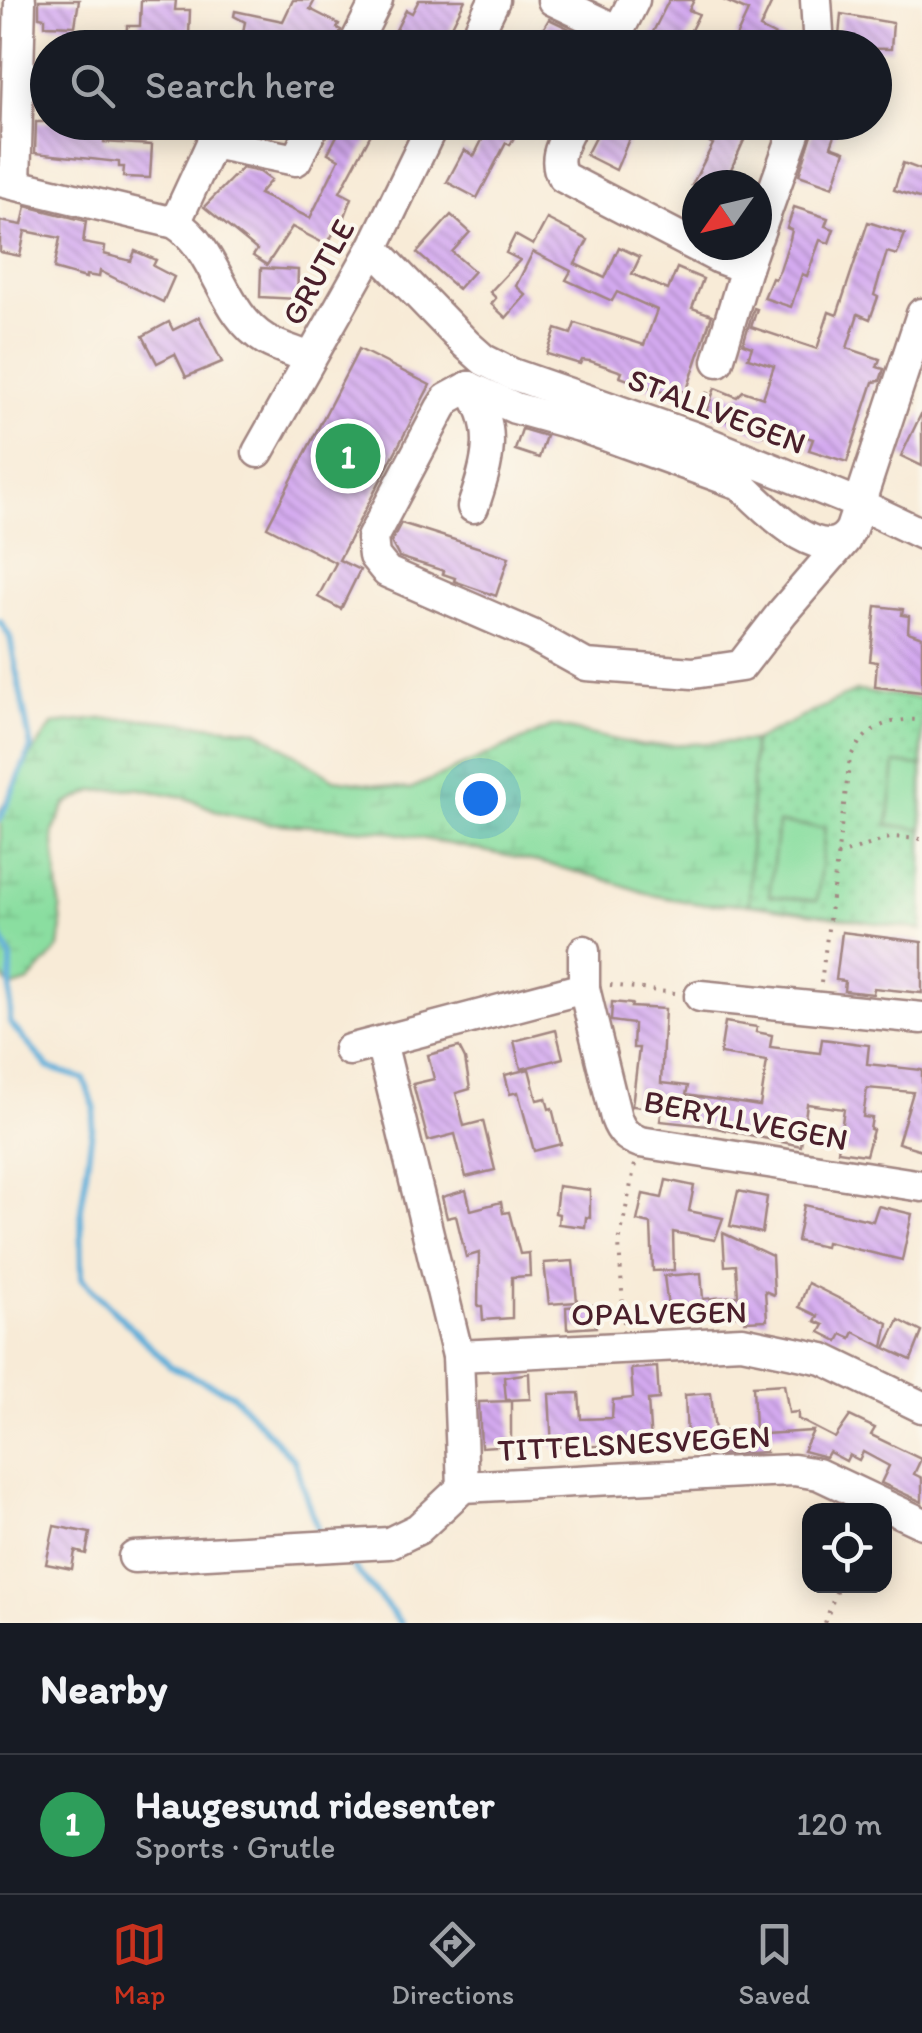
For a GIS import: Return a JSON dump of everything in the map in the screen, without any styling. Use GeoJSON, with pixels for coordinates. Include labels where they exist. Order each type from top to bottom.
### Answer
{"type":"FeatureCollection","features":[{"type":"Feature","properties":{"kind":"street"},"geometry":{"type":"LineString","coordinates":[[20,0],[8,183],[175,223],[191,233],[244,320],[264,339],[310,358]]}},
{"type":"Feature","properties":{"kind":"street"},"geometry":{"type":"LineString","coordinates":[[362,30],[377,0]]}},
{"type":"Feature","properties":{"kind":"street"},"geometry":{"type":"LineString","coordinates":[[480,30],[494,0]]}},
{"type":"Feature","properties":{"kind":"street"},"geometry":{"type":"LineString","coordinates":[[553,0],[600,30]]}},
{"type":"Feature","properties":{"kind":"street"},"geometry":{"type":"LineString","coordinates":[[619,30],[634,0]]}},
{"type":"Feature","properties":{"kind":"street"},"geometry":{"type":"LineString","coordinates":[[816,0],[817,30]]}},
{"type":"Feature","properties":{"kind":"street"},"geometry":{"type":"LineString","coordinates":[[175,223],[210,140]]}},
{"type":"Feature","properties":{"kind":"street"},"geometry":{"type":"LineString","coordinates":[[235,140],[296,160],[306,140]]}},
{"type":"Feature","properties":{"kind":"street","name":"GRUTLE"},"geometry":{"type":"LineString","coordinates":[[258,452],[373,248],[425,140]]}},
{"type":"Feature","properties":{"kind":"street"},"geometry":{"type":"LineString","coordinates":[[564,140],[558,153],[558,168],[564,177],[682,239]]}},
{"type":"Feature","properties":{"kind":"street"},"geometry":{"type":"LineString","coordinates":[[772,195],[792,140]]}},
{"type":"Feature","properties":{"kind":"street","name":"STALLVEGEN"},"geometry":{"type":"LineString","coordinates":[[373,248],[484,360],[512,374],[693,437],[859,504],[922,534]]}},
{"type":"Feature","properties":{"kind":"street"},"geometry":{"type":"LineString","coordinates":[[718,361],[749,260]]}},
{"type":"Feature","properties":{"kind":"street"},"geometry":{"type":"LineString","coordinates":[[484,360],[468,387],[447,399],[420,443],[372,538],[374,556],[387,572],[532,636],[586,665],[693,673],[741,666],[844,540],[916,357],[922,314]]}},
{"type":"Feature","properties":{"kind":"street"},"geometry":{"type":"LineString","coordinates":[[468,387],[482,405],[488,424],[481,483],[473,506]]}},
{"type":"Feature","properties":{"kind":"street"},"geometry":{"type":"LineString","coordinates":[[468,387],[515,408],[580,426],[676,464],[740,484],[810,541],[824,544],[844,540]]}},
{"type":"Feature","properties":{"kind":"street","name":"BERYLLVEGEN"},"geometry":{"type":"LineString","coordinates":[[584,951],[584,988],[620,1130],[640,1142],[922,1186]]}},
{"type":"Feature","properties":{"kind":"street"},"geometry":{"type":"LineString","coordinates":[[349,1050],[584,988]]}},
{"type":"Feature","properties":{"kind":"street"},"geometry":{"type":"LineString","coordinates":[[700,996],[922,1018]]}},
{"type":"Feature","properties":{"kind":"street"},"geometry":{"type":"LineString","coordinates":[[381,1042],[458,1356],[463,1487]]}},
{"type":"Feature","properties":{"kind":"street","name":"OPALVEGEN"},"geometry":{"type":"LineString","coordinates":[[458,1356],[742,1342],[790,1350],[857,1374],[922,1408]]}},
{"type":"Feature","properties":{"kind":"street","name":"TITTELSNESVEGEN"},"geometry":{"type":"LineString","coordinates":[[134,1557],[389,1544],[405,1537],[463,1487],[794,1470],[818,1474],[922,1523]]}},
{"type":"Feature","properties":{"kind":"path"},"geometry":{"type":"LineString","coordinates":[[693,437],[718,361]]}},
{"type":"Feature","properties":{"kind":"path"},"geometry":{"type":"LineString","coordinates":[[819,1008],[850,758],[858,742],[882,724],[922,720]]}},
{"type":"Feature","properties":{"kind":"path"},"geometry":{"type":"LineString","coordinates":[[837,856],[892,837],[922,839]]}},
{"type":"Feature","properties":{"kind":"path"},"geometry":{"type":"LineString","coordinates":[[584,988],[598,983],[700,996]]}},
{"type":"Feature","properties":{"kind":"path"},"geometry":{"type":"LineString","coordinates":[[626,1348],[619,1243],[640,1142]]}},
{"type":"Feature","properties":{"kind":"path"},"geometry":{"type":"LineString","coordinates":[[825,1623],[836,1593]]}},
{"type":"Feature","properties":{"kind":"green space"},"geometry":{"type":"Polygon","coordinates":[[[856,691],[922,698],[922,930],[749,904],[753,741],[856,691]]]}},
{"type":"Feature","properties":{"kind":"green space"},"geometry":{"type":"Polygon","coordinates":[[[144,719],[257,730],[334,779],[410,789],[554,726],[642,746],[753,741],[749,904],[700,904],[652,895],[542,863],[386,831],[268,823],[222,813],[184,797],[136,788],[93,791],[66,804],[53,832],[62,927],[59,948],[29,982],[11,988],[0,974],[0,811],[53,724],[144,719]]]}},
{"type":"Feature","properties":{"kind":"green space"},"geometry":{"type":"Polygon","coordinates":[[[895,763],[922,766],[922,829],[888,825],[895,763]]]}},
{"type":"Feature","properties":{"kind":"green space"},"geometry":{"type":"Polygon","coordinates":[[[778,823],[825,828],[817,901],[769,896],[778,823]]]}},
{"type":"Feature","properties":{"kind":"building"},"geometry":{"type":"Polygon","coordinates":[[[39,0],[79,0],[75,26],[45,25],[45,18],[39,17],[39,0]]]}},
{"type":"Feature","properties":{"kind":"building"},"geometry":{"type":"Polygon","coordinates":[[[141,0],[176,0],[175,10],[190,10],[189,30],[127,30],[127,26],[140,26],[141,0]]]}},
{"type":"Feature","properties":{"kind":"building"},"geometry":{"type":"Polygon","coordinates":[[[293,0],[315,0],[310,9],[339,24],[337,28],[341,30],[243,30],[245,22],[234,16],[235,11],[283,21],[293,0]]]}},
{"type":"Feature","properties":{"kind":"building"},"geometry":{"type":"Polygon","coordinates":[[[419,0],[465,0],[450,30],[396,30],[406,10],[412,13],[419,0]]]}},
{"type":"Feature","properties":{"kind":"building"},"geometry":{"type":"Polygon","coordinates":[[[669,0],[694,0],[689,10],[699,14],[691,30],[654,30],[669,0]]]}},
{"type":"Feature","properties":{"kind":"building"},"geometry":{"type":"Polygon","coordinates":[[[723,0],[773,0],[760,28],[764,30],[739,30],[748,11],[723,0]]]}},
{"type":"Feature","properties":{"kind":"building"},"geometry":{"type":"Polygon","coordinates":[[[841,14],[893,23],[892,36],[892,30],[840,30],[841,14]]]}},
{"type":"Feature","properties":{"kind":"building"},"geometry":{"type":"Polygon","coordinates":[[[549,19],[570,29],[569,30],[543,30],[549,19]]]}},
{"type":"Feature","properties":{"kind":"building"},"geometry":{"type":"Polygon","coordinates":[[[35,140],[152,145],[150,178],[123,177],[124,167],[119,167],[119,162],[35,153],[35,140]]]}},
{"type":"Feature","properties":{"kind":"building"},"geometry":{"type":"Polygon","coordinates":[[[335,140],[368,140],[340,192],[352,198],[339,232],[335,230],[327,245],[292,227],[267,265],[253,256],[257,250],[204,207],[242,168],[260,172],[271,180],[259,194],[310,218],[339,159],[328,153],[335,140]]]}},
{"type":"Feature","properties":{"kind":"building"},"geometry":{"type":"Polygon","coordinates":[[[482,140],[513,140],[510,145],[506,143],[477,198],[447,182],[464,150],[474,156],[482,140]]]}},
{"type":"Feature","properties":{"kind":"building"},"geometry":{"type":"Polygon","coordinates":[[[594,140],[628,140],[616,170],[586,155],[594,140]]]}},
{"type":"Feature","properties":{"kind":"building"},"geometry":{"type":"Polygon","coordinates":[[[706,140],[744,140],[731,170],[700,170],[713,144],[706,140]]]}},
{"type":"Feature","properties":{"kind":"building"},"geometry":{"type":"Polygon","coordinates":[[[810,140],[833,140],[831,146],[845,151],[833,187],[799,175],[810,140]]]}},
{"type":"Feature","properties":{"kind":"building"},"geometry":{"type":"Polygon","coordinates":[[[903,163],[922,170],[922,199],[894,190],[903,163]]]}},
{"type":"Feature","properties":{"kind":"building"},"geometry":{"type":"Polygon","coordinates":[[[26,206],[86,221],[83,243],[105,247],[104,254],[131,261],[135,251],[156,260],[153,266],[174,277],[163,302],[100,271],[99,277],[86,278],[54,269],[60,238],[25,231],[20,256],[0,252],[0,221],[22,225],[26,206]]]}},
{"type":"Feature","properties":{"kind":"building"},"geometry":{"type":"Polygon","coordinates":[[[794,207],[828,218],[825,226],[834,229],[829,243],[820,240],[807,276],[802,274],[791,307],[764,298],[780,270],[792,230],[787,228],[794,207]]]}},
{"type":"Feature","properties":{"kind":"building"},"geometry":{"type":"Polygon","coordinates":[[[451,215],[470,232],[452,252],[474,271],[458,289],[417,253],[451,215]]]}},
{"type":"Feature","properties":{"kind":"building"},"geometry":{"type":"Polygon","coordinates":[[[547,219],[588,240],[575,264],[605,278],[619,247],[640,257],[632,274],[668,290],[677,268],[703,279],[692,308],[712,315],[686,393],[679,390],[677,396],[659,391],[590,361],[582,360],[580,364],[547,354],[556,329],[571,334],[575,323],[644,345],[657,310],[617,292],[612,301],[566,280],[571,271],[533,252],[516,286],[526,295],[506,318],[491,304],[496,298],[490,292],[520,260],[506,253],[515,235],[533,245],[547,219]]]}},
{"type":"Feature","properties":{"kind":"building"},"geometry":{"type":"Polygon","coordinates":[[[868,222],[905,234],[897,255],[887,252],[870,319],[858,314],[847,348],[880,359],[877,367],[884,369],[880,381],[873,382],[847,462],[809,450],[813,439],[771,426],[767,436],[706,412],[715,388],[737,397],[743,391],[763,398],[774,366],[748,358],[752,347],[743,344],[754,308],[757,309],[751,327],[817,349],[829,312],[837,315],[868,222]]]}},
{"type":"Feature","properties":{"kind":"building"},"geometry":{"type":"Polygon","coordinates":[[[261,268],[298,270],[297,299],[260,297],[261,268]]]}},
{"type":"Feature","properties":{"kind":"building"},"geometry":{"type":"Polygon","coordinates":[[[199,317],[222,362],[186,377],[175,354],[157,363],[143,336],[169,322],[173,330],[199,317]]]}},
{"type":"Feature","properties":{"kind":"building"},"geometry":{"type":"Polygon","coordinates":[[[359,349],[430,385],[339,560],[360,570],[341,609],[318,597],[336,563],[267,527],[359,349]]]}},
{"type":"Feature","properties":{"kind":"building"},"geometry":{"type":"Polygon","coordinates":[[[922,412],[922,466],[901,456],[922,412]]]}},
{"type":"Feature","properties":{"kind":"building"},"geometry":{"type":"Polygon","coordinates":[[[522,429],[546,436],[539,458],[515,450],[522,429]]]}},
{"type":"Feature","properties":{"kind":"building"},"geometry":{"type":"Polygon","coordinates":[[[401,523],[509,557],[496,596],[454,581],[444,571],[399,557],[391,542],[401,523]]]}},
{"type":"Feature","properties":{"kind":"building"},"geometry":{"type":"Polygon","coordinates":[[[876,606],[903,609],[902,615],[909,616],[908,632],[922,637],[922,692],[875,687],[877,662],[870,661],[876,606]]]}},
{"type":"Feature","properties":{"kind":"building"},"geometry":{"type":"Polygon","coordinates":[[[842,932],[922,942],[922,993],[874,988],[873,994],[844,991],[845,981],[836,980],[842,932]]]}},
{"type":"Feature","properties":{"kind":"building"},"geometry":{"type":"Polygon","coordinates":[[[612,1002],[665,1009],[661,1083],[688,1086],[686,1095],[760,1106],[767,1061],[720,1054],[725,1022],[757,1027],[756,1032],[772,1035],[770,1047],[820,1053],[822,1039],[869,1045],[867,1064],[922,1070],[922,1150],[898,1143],[913,1092],[867,1088],[863,1117],[872,1118],[873,1130],[866,1155],[838,1151],[844,1109],[807,1104],[801,1146],[707,1126],[660,1121],[662,1109],[632,1106],[639,1048],[633,1048],[634,1024],[611,1021],[612,1002]]]}},
{"type":"Feature","properties":{"kind":"building"},"geometry":{"type":"Polygon","coordinates":[[[556,1030],[563,1058],[521,1069],[514,1041],[556,1030]]]}},
{"type":"Feature","properties":{"kind":"building"},"geometry":{"type":"Polygon","coordinates":[[[459,1047],[470,1089],[456,1093],[464,1126],[483,1121],[495,1170],[466,1177],[455,1134],[428,1141],[413,1084],[434,1079],[428,1055],[459,1047]]]}},
{"type":"Feature","properties":{"kind":"building"},"geometry":{"type":"Polygon","coordinates":[[[529,1069],[537,1100],[546,1098],[549,1109],[552,1108],[561,1144],[534,1151],[518,1092],[510,1094],[505,1075],[529,1069]]]}},
{"type":"Feature","properties":{"kind":"building"},"geometry":{"type":"Polygon","coordinates":[[[666,1180],[694,1186],[689,1211],[723,1218],[715,1240],[673,1232],[674,1270],[653,1271],[651,1224],[637,1221],[643,1194],[662,1198],[666,1180]]]}},
{"type":"Feature","properties":{"kind":"building"},"geometry":{"type":"Polygon","coordinates":[[[558,1186],[590,1190],[590,1218],[586,1217],[585,1227],[558,1224],[558,1186]]]}},
{"type":"Feature","properties":{"kind":"building"},"geometry":{"type":"Polygon","coordinates":[[[466,1190],[471,1210],[501,1202],[503,1213],[509,1212],[520,1254],[529,1253],[530,1276],[512,1277],[512,1318],[483,1320],[482,1306],[478,1306],[479,1253],[466,1257],[456,1216],[447,1218],[442,1197],[466,1190]]]}},
{"type":"Feature","properties":{"kind":"building"},"geometry":{"type":"Polygon","coordinates":[[[738,1191],[767,1197],[762,1233],[730,1226],[738,1191]]]}},
{"type":"Feature","properties":{"kind":"building"},"geometry":{"type":"Polygon","coordinates":[[[804,1205],[873,1221],[878,1206],[912,1214],[902,1260],[826,1242],[825,1247],[797,1241],[804,1205]]]}},
{"type":"Feature","properties":{"kind":"building"},"geometry":{"type":"Polygon","coordinates":[[[723,1233],[772,1256],[774,1295],[765,1291],[767,1320],[745,1321],[744,1315],[692,1319],[691,1313],[669,1315],[664,1276],[701,1273],[703,1299],[738,1296],[736,1265],[725,1266],[723,1233]]]}},
{"type":"Feature","properties":{"kind":"building"},"geometry":{"type":"Polygon","coordinates":[[[573,1261],[577,1302],[549,1304],[544,1263],[573,1261]]]}},
{"type":"Feature","properties":{"kind":"building"},"geometry":{"type":"Polygon","coordinates":[[[808,1283],[888,1323],[883,1347],[854,1332],[851,1338],[842,1334],[838,1341],[820,1332],[824,1325],[815,1321],[818,1316],[799,1307],[808,1283]]]}},
{"type":"Feature","properties":{"kind":"building"},"geometry":{"type":"Polygon","coordinates":[[[594,1305],[596,1327],[567,1329],[566,1307],[594,1305]]]}},
{"type":"Feature","properties":{"kind":"building"},"geometry":{"type":"Polygon","coordinates":[[[899,1320],[922,1332],[911,1360],[885,1348],[899,1320]]]}},
{"type":"Feature","properties":{"kind":"building"},"geometry":{"type":"Polygon","coordinates":[[[657,1367],[659,1399],[648,1400],[651,1445],[552,1447],[549,1394],[579,1393],[581,1419],[612,1418],[613,1400],[633,1398],[631,1369],[657,1367]]]}},
{"type":"Feature","properties":{"kind":"building"},"geometry":{"type":"Polygon","coordinates":[[[529,1373],[530,1399],[506,1400],[504,1377],[529,1373]]]}},
{"type":"Feature","properties":{"kind":"building"},"geometry":{"type":"Polygon","coordinates":[[[784,1384],[789,1413],[798,1412],[798,1419],[835,1438],[850,1416],[875,1428],[871,1435],[921,1459],[914,1474],[922,1478],[922,1502],[881,1483],[889,1466],[863,1452],[859,1460],[849,1455],[846,1461],[829,1452],[826,1457],[803,1451],[813,1431],[765,1434],[766,1452],[715,1455],[714,1436],[687,1437],[685,1395],[711,1393],[715,1432],[755,1429],[753,1386],[784,1384]]]}},
{"type":"Feature","properties":{"kind":"building"},"geometry":{"type":"Polygon","coordinates":[[[511,1401],[511,1445],[481,1447],[479,1402],[511,1401]]]}},
{"type":"Feature","properties":{"kind":"building"},"geometry":{"type":"Polygon","coordinates":[[[54,1526],[90,1533],[86,1554],[75,1551],[72,1569],[46,1564],[54,1526]]]}},
{"type":"Feature","properties":{"kind":"waterway"},"geometry":{"type":"LineString","coordinates":[[0,621],[10,637],[31,748],[0,819]]}},
{"type":"Feature","properties":{"kind":"waterway"},"geometry":{"type":"LineString","coordinates":[[0,934],[11,959],[10,1023],[49,1068],[84,1079],[95,1109],[81,1209],[82,1279],[170,1366],[232,1394],[294,1460],[320,1537]]}},
{"type":"Feature","properties":{"kind":"waterway"},"geometry":{"type":"LineString","coordinates":[[345,1557],[401,1623]]}},
{"type":"Feature","properties":{"kind":"place","name":"Haugesund ridesenter"},"geometry":{"type":"Point","coordinates":[348,456]}}]}
